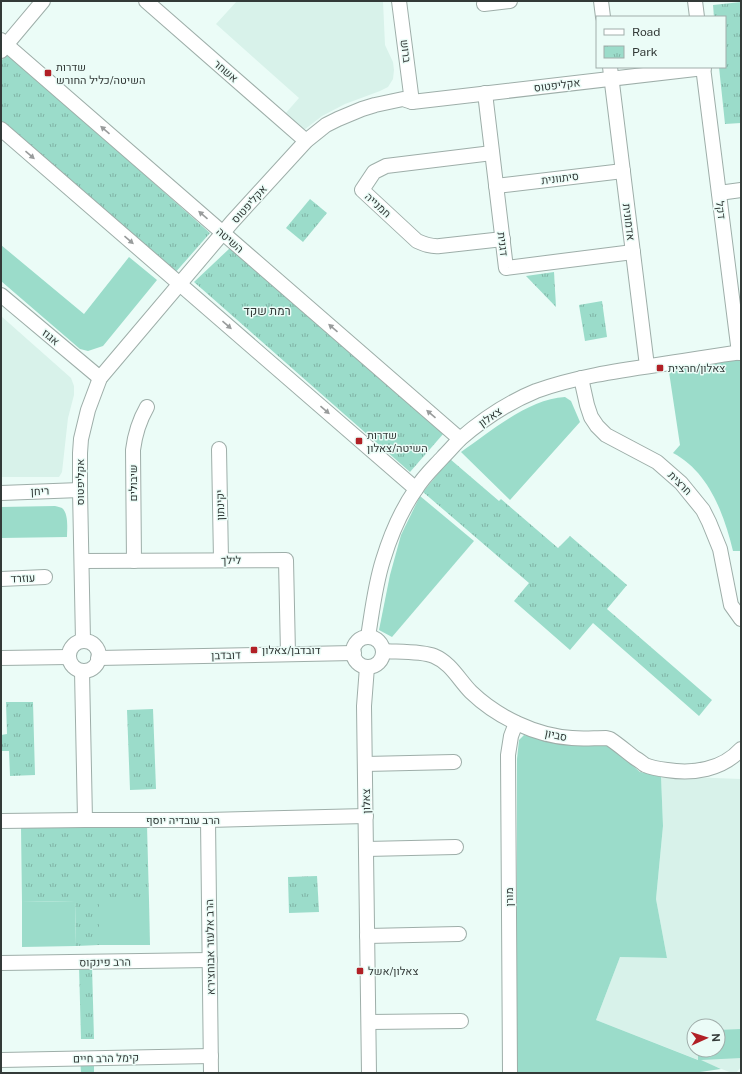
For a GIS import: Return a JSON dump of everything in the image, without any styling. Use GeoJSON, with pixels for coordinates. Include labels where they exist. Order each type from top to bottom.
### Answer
{"type":"FeatureCollection","features":[{"type":"Feature","properties":{"kind":"street"},"geometry":{"type":"LineString","coordinates":[[3,45],[43,1]]}},
{"type":"Feature","properties":{"kind":"street","name":"אשחר"},"geometry":{"type":"LineString","coordinates":[[146,1],[306,141]]}},
{"type":"Feature","properties":{"kind":"street","name":"ברוש"},"geometry":{"type":"LineString","coordinates":[[399,1],[412,102]]}},
{"type":"Feature","properties":{"kind":"street"},"geometry":{"type":"LineString","coordinates":[[484,4],[510,1]]}},
{"type":"Feature","properties":{"kind":"street"},"geometry":{"type":"LineString","coordinates":[[601,1],[604,16]]}},
{"type":"Feature","properties":{"kind":"street"},"geometry":{"type":"LineString","coordinates":[[695,1],[697,16]]}},
{"type":"Feature","properties":{"kind":"street","name":"השיטה"},"geometry":{"type":"LineString","coordinates":[[3,45],[223,233],[460,439]]}},
{"type":"Feature","properties":{"kind":"street","name":"אקליפטוס"},"geometry":{"type":"LineString","coordinates":[[83,641],[80,490],[81,439],[88,410],[100,378],[223,233],[306,141],[332,122],[362,109],[382,103],[403,99],[412,102],[485,93],[611,73],[688,68]]}},
{"type":"Feature","properties":{"kind":"street","name":"דקל"},"geometry":{"type":"LineString","coordinates":[[704,68],[740,352]]}},
{"type":"Feature","properties":{"kind":"street","name":"אדמונית"},"geometry":{"type":"LineString","coordinates":[[611,73],[648,366]]}},
{"type":"Feature","properties":{"kind":"street","name":"דגנית"},"geometry":{"type":"LineString","coordinates":[[485,93],[506,268],[633,252]]}},
{"type":"Feature","properties":{"kind":"street"},"geometry":{"type":"LineString","coordinates":[[1,129],[416,489]]}},
{"type":"Feature","properties":{"kind":"street","name":"חמנייה"},"geometry":{"type":"LineString","coordinates":[[492,153],[386,166],[374,172],[362,190],[417,241],[424,244],[440,246],[503,239]]}},
{"type":"Feature","properties":{"kind":"street","name":"סיתוונית"},"geometry":{"type":"LineString","coordinates":[[496,186],[623,171]]}},
{"type":"Feature","properties":{"kind":"street"},"geometry":{"type":"LineString","coordinates":[[719,193],[741,190]]}},
{"type":"Feature","properties":{"kind":"street","name":"אגוז"},"geometry":{"type":"LineString","coordinates":[[1,295],[100,378]]}},
{"type":"Feature","properties":{"kind":"street","name":"צאלון"},"geometry":{"type":"LineString","coordinates":[[368,637],[376,583],[382,560],[390,539],[416,489],[460,439],[498,411],[516,401],[542,389],[564,382],[616,371],[740,352]]}},
{"type":"Feature","properties":{"kind":"street","name":"חרצית"},"geometry":{"type":"LineString","coordinates":[[581,378],[591,417],[597,426],[606,435],[657,462],[681,483],[703,510],[720,549],[731,605],[741,619]]}},
{"type":"Feature","properties":{"kind":"street","name":"שיבולים"},"geometry":{"type":"LineString","coordinates":[[134,561],[134,438],[147,407]]}},
{"type":"Feature","properties":{"kind":"street","name":"יקינתון"},"geometry":{"type":"LineString","coordinates":[[220,449],[221,560]]}},
{"type":"Feature","properties":{"kind":"street","name":"ריחן"},"geometry":{"type":"LineString","coordinates":[[1,493],[80,490]]}},
{"type":"Feature","properties":{"kind":"street","name":"לילך"},"geometry":{"type":"LineString","coordinates":[[82,562],[286,560],[288,654]]}},
{"type":"Feature","properties":{"kind":"street","name":"עוזרד"},"geometry":{"type":"LineString","coordinates":[[1,579],[45,577]]}},
{"type":"Feature","properties":{"kind":"street"},"geometry":{"type":"LineString","coordinates":[[368,637],[378,641],[383,651],[382,658],[378,663],[374,666],[367,667],[357,661],[354,648],[357,642],[368,637]]}},
{"type":"Feature","properties":{"kind":"street"},"geometry":{"type":"LineString","coordinates":[[83,641],[94,645],[98,651],[98,658],[93,668],[82,671],[74,668],[70,662],[69,652],[76,643],[83,641]]}},
{"type":"Feature","properties":{"kind":"street","name":"סביון"},"geometry":{"type":"LineString","coordinates":[[383,651],[434,656],[447,665],[484,704],[516,723],[557,736],[572,738],[606,738],[644,765],[656,769],[675,772],[691,772],[716,766],[729,759],[741,749]]}},
{"type":"Feature","properties":{"kind":"street","name":"דובדבן"},"geometry":{"type":"LineString","coordinates":[[98,658],[354,653]]}},
{"type":"Feature","properties":{"kind":"street"},"geometry":{"type":"LineString","coordinates":[[1,658],[69,657]]}},
{"type":"Feature","properties":{"kind":"street","name":"צאלון"},"geometry":{"type":"LineString","coordinates":[[367,667],[364,706],[369,1073]]}},
{"type":"Feature","properties":{"kind":"street"},"geometry":{"type":"LineString","coordinates":[[82,671],[85,820]]}},
{"type":"Feature","properties":{"kind":"street","name":"מורן"},"geometry":{"type":"LineString","coordinates":[[510,1073],[508,755],[511,736],[516,723]]}},
{"type":"Feature","properties":{"kind":"street"},"geometry":{"type":"LineString","coordinates":[[365,764],[454,762]]}},
{"type":"Feature","properties":{"kind":"street","name":"הרב עובדיה יוסף"},"geometry":{"type":"LineString","coordinates":[[1,821],[208,820],[366,816]]}},
{"type":"Feature","properties":{"kind":"street","name":"הרב אלעזר אבוחצירא"},"geometry":{"type":"LineString","coordinates":[[208,820],[211,1073]]}},
{"type":"Feature","properties":{"kind":"street"},"geometry":{"type":"LineString","coordinates":[[366,849],[456,847]]}},
{"type":"Feature","properties":{"kind":"street"},"geometry":{"type":"LineString","coordinates":[[367,936],[459,934]]}},
{"type":"Feature","properties":{"kind":"street","name":"הרב פינקוס"},"geometry":{"type":"LineString","coordinates":[[1,963],[210,960]]}},
{"type":"Feature","properties":{"kind":"street"},"geometry":{"type":"LineString","coordinates":[[369,1022],[461,1021]]}},
{"type":"Feature","properties":{"kind":"street","name":"קימל הרב חיים"},"geometry":{"type":"LineString","coordinates":[[1,1060],[211,1056]]}},
{"type":"Feature","properties":{"kind":"shaded area"},"geometry":{"type":"Polygon","coordinates":[[[237,1],[383,1],[385,45],[393,62],[393,79],[388,87],[345,104],[322,116],[304,130],[285,114],[299,98],[216,24],[237,1]]]}},
{"type":"Feature","properties":{"kind":"shaded area"},"geometry":{"type":"Polygon","coordinates":[[[1,316],[71,378],[74,386],[74,395],[68,418],[62,472],[59,477],[1,477],[1,316]]]}},
{"type":"Feature","properties":{"kind":"shaded area"},"geometry":{"type":"Polygon","coordinates":[[[661,776],[741,779],[741,1067],[736,1073],[732,1073],[694,1058],[726,1058],[726,1018],[686,1018],[686,1055],[596,1020],[620,957],[667,958],[656,899],[663,826],[661,776]]]}},
{"type":"Feature","properties":{"kind":"green space"},"geometry":{"type":"Polygon","coordinates":[[[741,2],[741,123],[725,124],[719,68],[726,68],[726,16],[714,16],[713,5],[741,2]]]}},
{"type":"Feature","properties":{"kind":"green space"},"geometry":{"type":"Polygon","coordinates":[[[8,53],[210,233],[174,274],[1,121],[1,61],[8,53]]]}},
{"type":"Feature","properties":{"kind":"green space"},"geometry":{"type":"Polygon","coordinates":[[[310,199],[327,213],[303,242],[286,228],[310,199]]]}},
{"type":"Feature","properties":{"kind":"green space"},"geometry":{"type":"Polygon","coordinates":[[[1,245],[84,314],[129,257],[157,280],[103,346],[88,351],[80,349],[1,281],[1,245]]]}},
{"type":"Feature","properties":{"kind":"green space"},"geometry":{"type":"Polygon","coordinates":[[[230,248],[444,433],[410,472],[194,282],[230,248]]]}},
{"type":"Feature","properties":{"kind":"green space"},"geometry":{"type":"Polygon","coordinates":[[[554,272],[556,307],[526,276],[554,272]]]}},
{"type":"Feature","properties":{"kind":"green space"},"geometry":{"type":"Polygon","coordinates":[[[602,301],[607,337],[585,341],[579,305],[602,301]]]}},
{"type":"Feature","properties":{"kind":"green space"},"geometry":{"type":"Polygon","coordinates":[[[741,359],[741,551],[733,551],[720,509],[713,495],[696,471],[686,461],[673,453],[680,445],[669,372],[741,359]]]}},
{"type":"Feature","properties":{"kind":"green space"},"geometry":{"type":"Polygon","coordinates":[[[565,397],[571,401],[580,422],[510,500],[461,452],[497,426],[523,410],[551,399],[565,397]]]}},
{"type":"Feature","properties":{"kind":"green space"},"geometry":{"type":"Polygon","coordinates":[[[450,459],[499,501],[501,499],[558,548],[570,536],[627,585],[607,609],[712,700],[699,716],[593,623],[570,650],[514,601],[529,583],[423,492],[450,459]]]}},
{"type":"Feature","properties":{"kind":"green space"},"geometry":{"type":"Polygon","coordinates":[[[420,496],[474,541],[392,637],[379,630],[390,575],[401,535],[420,496]]]}},
{"type":"Feature","properties":{"kind":"green space"},"geometry":{"type":"Polygon","coordinates":[[[55,506],[62,508],[66,514],[67,537],[1,538],[1,507],[55,506]]]}},
{"type":"Feature","properties":{"kind":"green space"},"geometry":{"type":"Polygon","coordinates":[[[6,702],[33,702],[35,775],[10,776],[9,751],[1,751],[1,735],[7,734],[6,702]]]}},
{"type":"Feature","properties":{"kind":"green space"},"geometry":{"type":"Polygon","coordinates":[[[153,709],[156,789],[130,790],[127,710],[153,709]]]}},
{"type":"Feature","properties":{"kind":"green space"},"geometry":{"type":"Polygon","coordinates":[[[524,735],[570,744],[617,746],[632,765],[640,772],[661,776],[663,826],[656,899],[667,958],[620,957],[596,1020],[686,1055],[686,1058],[698,1060],[698,1058],[726,1058],[726,1030],[741,1029],[741,1058],[701,1060],[721,1069],[693,1073],[517,1073],[517,759],[519,740],[524,735]]]}},
{"type":"Feature","properties":{"kind":"green space"},"geometry":{"type":"Polygon","coordinates":[[[147,825],[149,900],[99,900],[99,945],[76,946],[75,901],[22,902],[21,827],[147,825]]]}},
{"type":"Feature","properties":{"kind":"green space"},"geometry":{"type":"Polygon","coordinates":[[[317,876],[319,912],[289,913],[288,877],[317,876]]]}},
{"type":"Feature","properties":{"kind":"green space"},"geometry":{"type":"Polygon","coordinates":[[[99,900],[149,900],[150,945],[99,945],[99,900]]]}},
{"type":"Feature","properties":{"kind":"green space"},"geometry":{"type":"Polygon","coordinates":[[[75,901],[76,946],[22,947],[22,902],[75,901]]]}},
{"type":"Feature","properties":{"kind":"green space"},"geometry":{"type":"Polygon","coordinates":[[[79,966],[92,966],[94,1039],[81,1039],[79,966]]]}},
{"type":"Feature","properties":{"kind":"green space"},"geometry":{"type":"Polygon","coordinates":[[[80,1058],[94,1058],[94,1073],[81,1073],[80,1058]]]}},
{"type":"Feature","properties":{"kind":"place","name":"שדרות השיטה/כליל החורש"},"geometry":{"type":"Point","coordinates":[48,73]}},
{"type":"Feature","properties":{"kind":"place","name":"צאלון/חרצית"},"geometry":{"type":"Point","coordinates":[660,368]}},
{"type":"Feature","properties":{"kind":"place","name":"שדרות השיטה/צאלון"},"geometry":{"type":"Point","coordinates":[359,441]}},
{"type":"Feature","properties":{"kind":"place","name":"דובדבן/צאלון"},"geometry":{"type":"Point","coordinates":[254,650]}},
{"type":"Feature","properties":{"kind":"place","name":"צאלון/אשל"},"geometry":{"type":"Point","coordinates":[360,971]}},
{"type":"Feature","properties":{"kind":"district","name":"רמת שקד"},"geometry":{"type":"Point","coordinates":[267,311]}}]}
